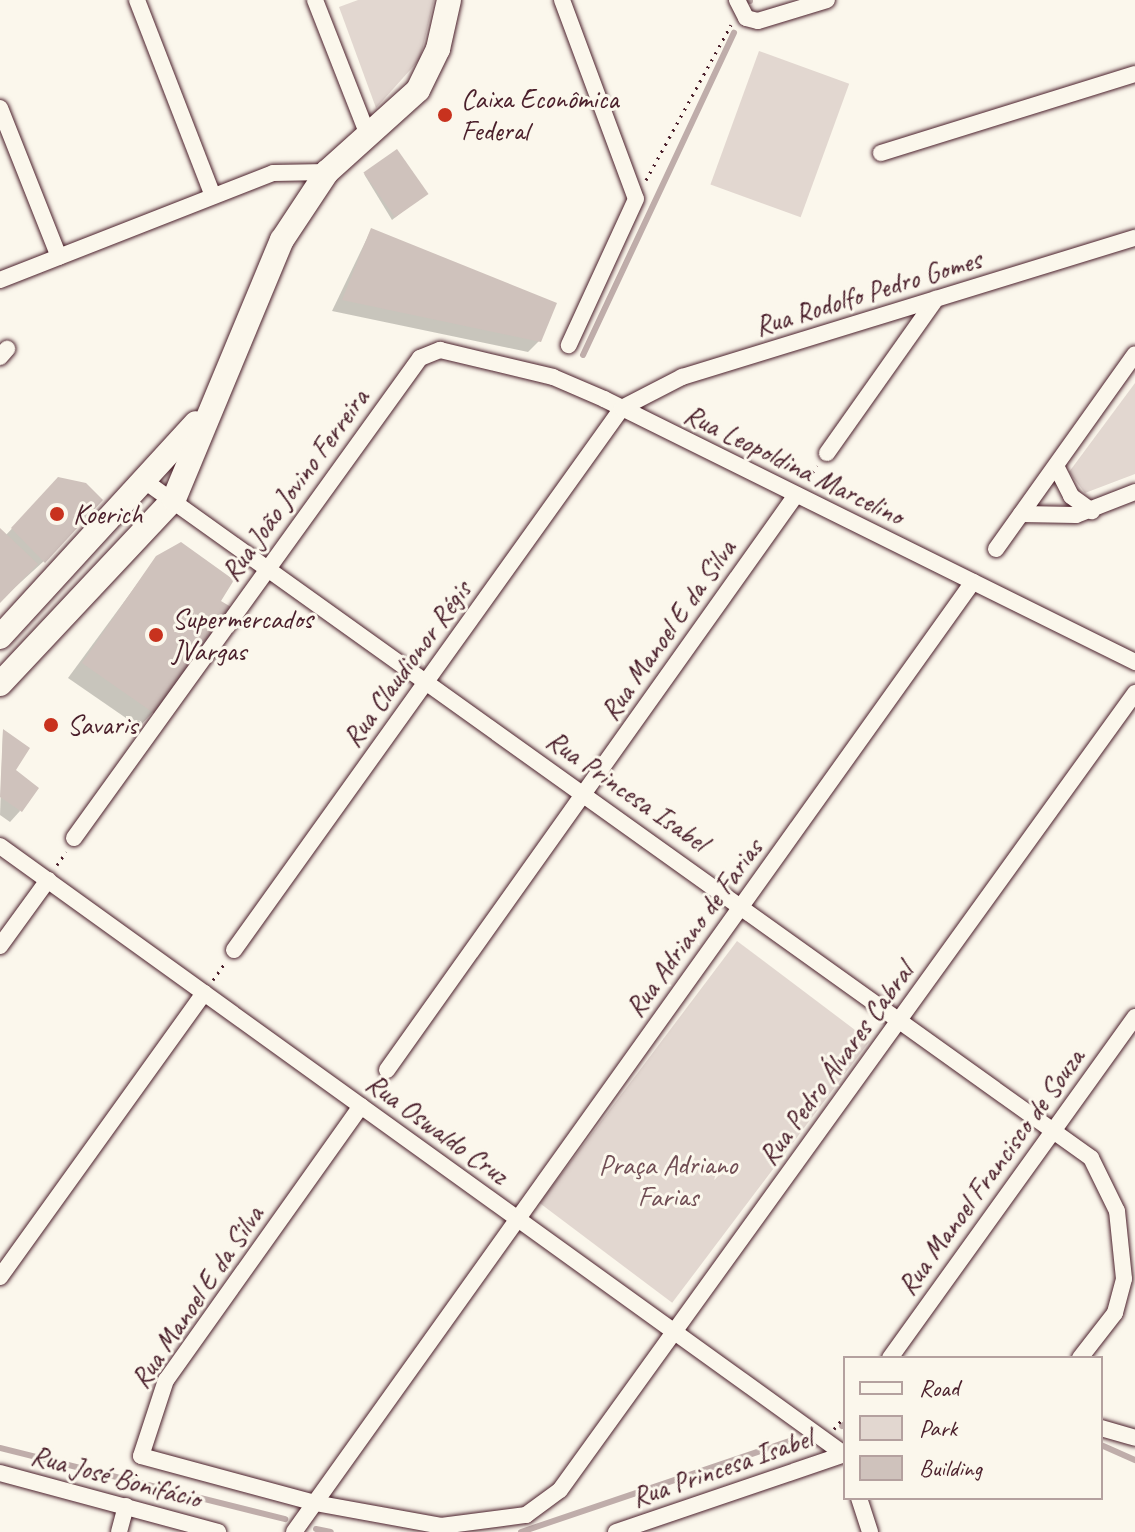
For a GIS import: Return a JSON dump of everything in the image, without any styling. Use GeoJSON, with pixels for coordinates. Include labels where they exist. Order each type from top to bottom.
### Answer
{"type":"FeatureCollection","features":[{"type":"Feature","properties":{"kind":"main road"},"geometry":{"type":"LineString","coordinates":[[0,684],[174,499],[208,409],[282,240],[327,172],[418,90],[438,49],[449,0]]}},
{"type":"Feature","properties":{"kind":"main road"},"geometry":{"type":"LineString","coordinates":[[0,637],[146,482],[208,409]]}},
{"type":"Feature","properties":{"kind":"main road"},"geometry":{"type":"LineString","coordinates":[[18,617],[43,641]]}},
{"type":"Feature","properties":{"kind":"street"},"geometry":{"type":"LineString","coordinates":[[137,0],[213,196]]}},
{"type":"Feature","properties":{"kind":"street"},"geometry":{"type":"LineString","coordinates":[[315,0],[368,135]]}},
{"type":"Feature","properties":{"kind":"street"},"geometry":{"type":"LineString","coordinates":[[562,0],[636,199],[569,345]]}},
{"type":"Feature","properties":{"kind":"street"},"geometry":{"type":"LineString","coordinates":[[738,4],[758,21],[827,0]]}},
{"type":"Feature","properties":{"kind":"street"},"geometry":{"type":"LineString","coordinates":[[881,153],[1135,74]]}},
{"type":"Feature","properties":{"kind":"street"},"geometry":{"type":"LineString","coordinates":[[0,108],[59,257]]}},
{"type":"Feature","properties":{"kind":"street"},"geometry":{"type":"LineString","coordinates":[[0,280],[273,173],[327,172]]}},
{"type":"Feature","properties":{"kind":"street","name":"Rua Rodolfo Pedro Gomes"},"geometry":{"type":"LineString","coordinates":[[622,408],[682,377],[1135,238]]}},
{"type":"Feature","properties":{"kind":"street"},"geometry":{"type":"LineString","coordinates":[[827,453],[936,299]]}},
{"type":"Feature","properties":{"kind":"street","name":"Rua Leopoldina Marcelino"},"geometry":{"type":"LineString","coordinates":[[420,358],[440,350],[507,364],[622,408],[1135,662]]}},
{"type":"Feature","properties":{"kind":"street"},"geometry":{"type":"LineString","coordinates":[[996,549],[1135,354]]}},
{"type":"Feature","properties":{"kind":"street","name":"Rua João Jovino Ferreira"},"geometry":{"type":"LineString","coordinates":[[74,838],[420,358]]}},
{"type":"Feature","properties":{"kind":"street","name":"Rua Claudionor Régis"},"geometry":{"type":"LineString","coordinates":[[234,950],[622,408]]}},
{"type":"Feature","properties":{"kind":"street"},"geometry":{"type":"LineString","coordinates":[[1056,466],[1071,496],[1092,511]]}},
{"type":"Feature","properties":{"kind":"street","name":"Rua Princesa Isabel"},"geometry":{"type":"LineString","coordinates":[[146,482],[901,1017],[1055,1128],[1098,1168],[1121,1231],[1121,1297],[1081,1356]]}},
{"type":"Feature","properties":{"kind":"street"},"geometry":{"type":"LineString","coordinates":[[1021,514],[1092,511],[1135,492]]}},
{"type":"Feature","properties":{"kind":"street","name":"Rua Manoel E da Silva"},"geometry":{"type":"LineString","coordinates":[[387,1070],[796,495]]}},
{"type":"Feature","properties":{"kind":"street","name":"Rua Adriano de Farias"},"geometry":{"type":"LineString","coordinates":[[294,1532],[973,582]]}},
{"type":"Feature","properties":{"kind":"street","name":"Rua Pedro Álvares Cabral"},"geometry":{"type":"LineString","coordinates":[[315,1503],[441,1526],[489,1525],[539,1510],[675,1332],[1135,693]]}},
{"type":"Feature","properties":{"kind":"street","name":"Rua Oswaldo Cruz"},"geometry":{"type":"LineString","coordinates":[[0,846],[843,1454]]}},
{"type":"Feature","properties":{"kind":"street"},"geometry":{"type":"LineString","coordinates":[[0,946],[48,880]]}},
{"type":"Feature","properties":{"kind":"street"},"geometry":{"type":"LineString","coordinates":[[0,1277],[204,993]]}},
{"type":"Feature","properties":{"kind":"street","name":"Rua Manoel Francisco de Souza"},"geometry":{"type":"LineString","coordinates":[[891,1356],[1135,1017]]}},
{"type":"Feature","properties":{"kind":"street","name":"Rua Manoel E da Silva"},"geometry":{"type":"LineString","coordinates":[[141,1456],[166,1380],[361,1106]]}},
{"type":"Feature","properties":{"kind":"street"},"geometry":{"type":"LineString","coordinates":[[1103,1429],[1135,1438]]}},
{"type":"Feature","properties":{"kind":"street"},"geometry":{"type":"LineString","coordinates":[[141,1456],[315,1503]]}},
{"type":"Feature","properties":{"kind":"street","name":"Rua Princesa Isabel"},"geometry":{"type":"LineString","coordinates":[[616,1532],[843,1456]]}},
{"type":"Feature","properties":{"kind":"street","name":"Rua José Bonifácio"},"geometry":{"type":"LineString","coordinates":[[0,1473],[218,1532]]}},
{"type":"Feature","properties":{"kind":"street"},"geometry":{"type":"LineString","coordinates":[[860,1500],[870,1532]]}},
{"type":"Feature","properties":{"kind":"street"},"geometry":{"type":"LineString","coordinates":[[119,1532],[126,1506]]}},
{"type":"Feature","properties":{"kind":"path"},"geometry":{"type":"LineString","coordinates":[[636,199],[738,4]]}},
{"type":"Feature","properties":{"kind":"path"},"geometry":{"type":"LineString","coordinates":[[796,495],[827,453]]}},
{"type":"Feature","properties":{"kind":"path"},"geometry":{"type":"LineString","coordinates":[[48,880],[74,838]]}},
{"type":"Feature","properties":{"kind":"path"},"geometry":{"type":"LineString","coordinates":[[204,993],[234,950]]}},
{"type":"Feature","properties":{"kind":"path"},"geometry":{"type":"LineString","coordinates":[[126,1506],[141,1456]]}},
{"type":"Feature","properties":{"kind":"green space"},"geometry":{"type":"Polygon","coordinates":[[[358,0],[434,0],[420,59],[376,108],[339,7],[358,0]]]}},
{"type":"Feature","properties":{"kind":"green space"},"geometry":{"type":"Polygon","coordinates":[[[759,51],[849,84],[801,217],[710,184],[759,51]]]}},
{"type":"Feature","properties":{"kind":"green space"},"geometry":{"type":"Polygon","coordinates":[[[1135,383],[1135,474],[1085,493],[1069,472],[1135,383]]]}},
{"type":"Feature","properties":{"kind":"green space","name":"Praça Adriano Farias"},"geometry":{"type":"Polygon","coordinates":[[[737,941],[870,1041],[672,1303],[540,1203],[737,941]]]}},
{"type":"Feature","properties":{"kind":"building"},"geometry":{"type":"Polygon","coordinates":[[[397,149],[429,194],[395,218],[363,173],[397,149]]]}},
{"type":"Feature","properties":{"kind":"building"},"geometry":{"type":"Polygon","coordinates":[[[371,228],[557,303],[541,342],[342,300],[371,228]]]}},
{"type":"Feature","properties":{"kind":"building","name":"Koerich"},"geometry":{"type":"Polygon","coordinates":[[[58,477],[86,483],[103,500],[45,563],[11,528],[58,477]]]}},
{"type":"Feature","properties":{"kind":"building"},"geometry":{"type":"Polygon","coordinates":[[[0,528],[38,564],[0,603],[0,528]]]}},
{"type":"Feature","properties":{"kind":"building","name":"Supermercados JVargas"},"geometry":{"type":"Polygon","coordinates":[[[181,542],[234,580],[221,601],[231,607],[155,714],[82,663],[156,556],[181,542]]]}},
{"type":"Feature","properties":{"kind":"building"},"geometry":{"type":"Polygon","coordinates":[[[3,729],[30,748],[16,770],[39,788],[22,812],[0,797],[3,729]]]}},
{"type":"Feature","properties":{"kind":"waterway"},"geometry":{"type":"LineString","coordinates":[[583,355],[734,33]]}},
{"type":"Feature","properties":{"kind":"waterway"},"geometry":{"type":"LineString","coordinates":[[521,1532],[790,1441]]}},
{"type":"Feature","properties":{"kind":"waterway"},"geometry":{"type":"LineString","coordinates":[[1103,1446],[1135,1460]]}},
{"type":"Feature","properties":{"kind":"waterway"},"geometry":{"type":"LineString","coordinates":[[0,1448],[285,1519]]}},
{"type":"Feature","properties":{"kind":"waterway"},"geometry":{"type":"LineString","coordinates":[[316,1529],[331,1532]]}},
{"type":"Feature","properties":{"kind":"place","name":"Caixa Econômica Federal"},"geometry":{"type":"Point","coordinates":[445,115]}},
{"type":"Feature","properties":{"kind":"place","name":"Koerich"},"geometry":{"type":"Point","coordinates":[57,514]}},
{"type":"Feature","properties":{"kind":"place","name":"Supermercados JVargas"},"geometry":{"type":"Point","coordinates":[156,635]}},
{"type":"Feature","properties":{"kind":"place","name":"Savaris"},"geometry":{"type":"Point","coordinates":[51,725]}}]}
